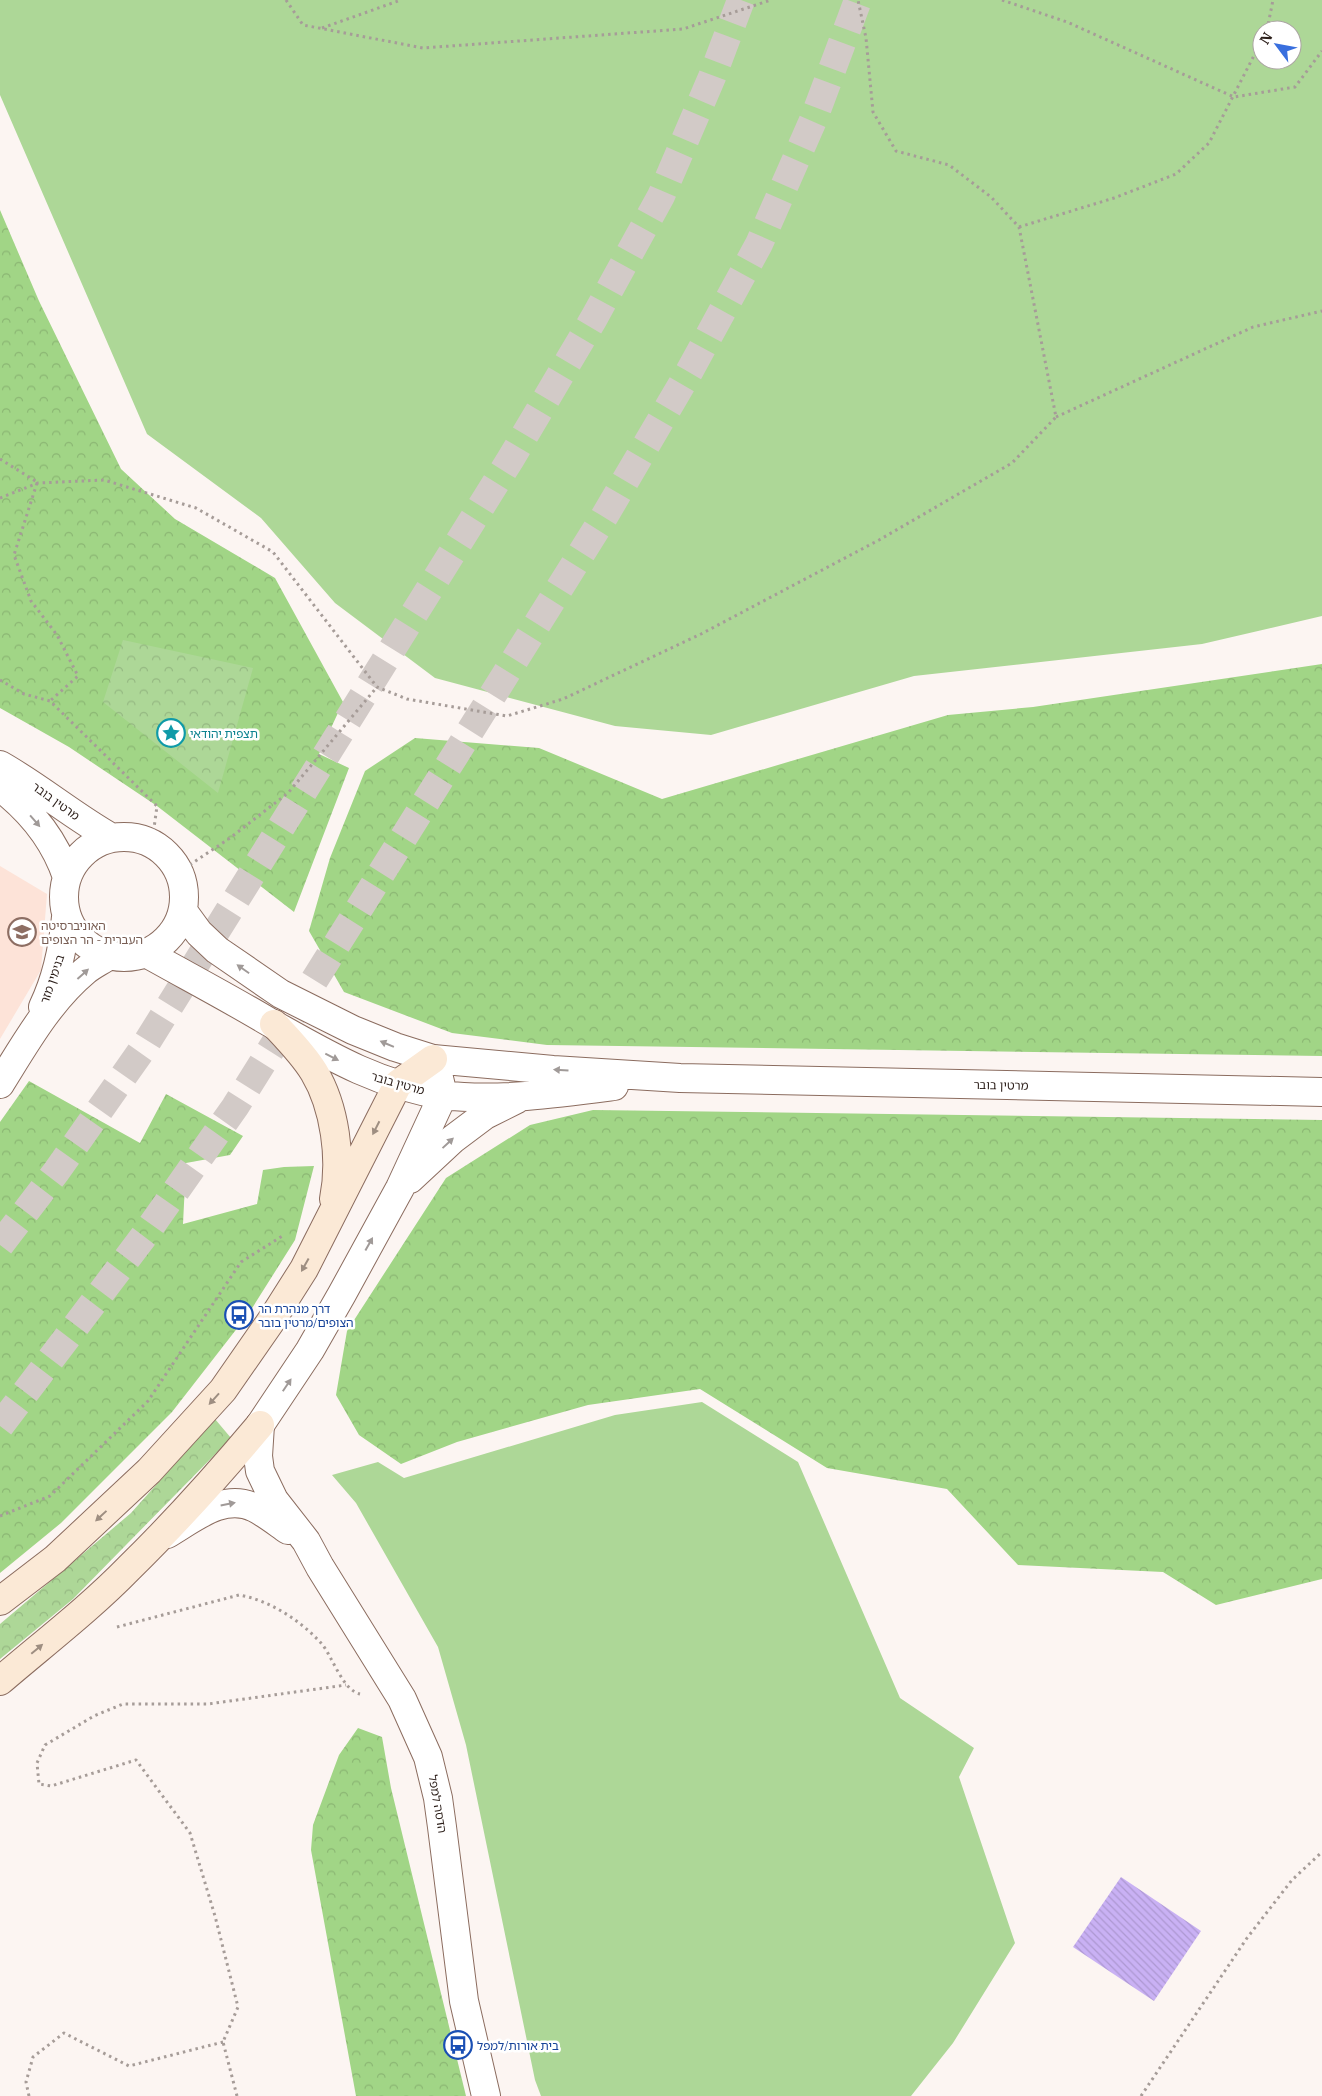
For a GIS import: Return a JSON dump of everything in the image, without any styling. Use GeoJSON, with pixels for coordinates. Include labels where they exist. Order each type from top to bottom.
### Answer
{"type":"FeatureCollection","features":[{"type":"Feature","properties":{"kind":"main road"},"geometry":{"type":"LineString","coordinates":[[274,1024],[314,1072],[324,1093],[330,1113],[337,1163],[336,1190],[329,1223]]}},
{"type":"Feature","properties":{"kind":"main road"},"geometry":{"type":"LineString","coordinates":[[0,1601],[55,1559],[149,1471],[223,1390],[272,1321],[304,1269],[398,1084],[433,1058]]}},
{"type":"Feature","properties":{"kind":"main road"},"geometry":{"type":"LineString","coordinates":[[0,1681],[76,1617],[128,1569],[190,1505],[260,1425]]}},
{"type":"Feature","properties":{"kind":"street","name":"מרטין בובר"},"geometry":{"type":"LineString","coordinates":[[0,765],[25,779],[90,826],[112,838]]}},
{"type":"Feature","properties":{"kind":"street","name":"מרטין בובר"},"geometry":{"type":"LineString","coordinates":[[0,787],[17,800],[43,830],[60,858],[67,877]]}},
{"type":"Feature","properties":{"kind":"street"},"geometry":{"type":"LineString","coordinates":[[132,837],[152,844],[168,856],[179,872],[184,891],[183,910],[175,928],[163,944],[146,953],[128,958],[108,956],[91,948],[76,935],[66,917],[63,897],[67,877],[77,859],[93,845],[112,838],[132,837]]}},
{"type":"Feature","properties":{"kind":"street","name":"מרטין בובר"},"geometry":{"type":"LineString","coordinates":[[183,910],[200,933],[217,950],[281,994],[370,1037],[395,1047],[433,1058],[553,1070],[680,1078],[1322,1092]]}},
{"type":"Feature","properties":{"kind":"street","name":"בנימין מזר"},"geometry":{"type":"LineString","coordinates":[[29,1038],[56,974],[64,945],[66,917]]}},
{"type":"Feature","properties":{"kind":"street","name":"מרטין בובר"},"geometry":{"type":"LineString","coordinates":[[146,953],[358,1071],[398,1084],[443,1095],[490,1097],[525,1095],[577,1091],[680,1078]]}},
{"type":"Feature","properties":{"kind":"street","name":"בנימין מזר"},"geometry":{"type":"LineString","coordinates":[[0,1084],[29,1038],[66,990],[86,970],[108,956]]}},
{"type":"Feature","properties":{"kind":"street"},"geometry":{"type":"LineString","coordinates":[[260,1425],[310,1350],[400,1188],[443,1095],[433,1058]]}},
{"type":"Feature","properties":{"kind":"street"},"geometry":{"type":"LineString","coordinates":[[400,1188],[453,1138],[485,1115],[525,1095]]}},
{"type":"Feature","properties":{"kind":"street","name":"הדסה למפל"},"geometry":{"type":"LineString","coordinates":[[260,1425],[258,1456],[260,1471],[274,1500],[306,1541],[320,1567],[402,1699],[428,1757],[438,1798],[464,2001],[486,2096]]}},
{"type":"Feature","properties":{"kind":"street","name":"הדסה למפל"},"geometry":{"type":"LineString","coordinates":[[154,1542],[214,1506],[235,1502],[254,1508],[306,1541]]}},
{"type":"Feature","properties":{"kind":"path"},"geometry":{"type":"LineString","coordinates":[[286,0],[303,25],[423,48],[684,29],[771,0]]}},
{"type":"Feature","properties":{"kind":"path"},"geometry":{"type":"LineString","coordinates":[[320,28],[401,0]]}},
{"type":"Feature","properties":{"kind":"path"},"geometry":{"type":"LineString","coordinates":[[858,0],[866,38],[873,112],[896,152],[949,165],[991,197],[1019,227],[1056,417]]}},
{"type":"Feature","properties":{"kind":"path"},"geometry":{"type":"LineString","coordinates":[[1002,0],[1068,22],[1234,97],[1295,87],[1322,51]]}},
{"type":"Feature","properties":{"kind":"path"},"geometry":{"type":"LineString","coordinates":[[1269,20],[1273,0]]}},
{"type":"Feature","properties":{"kind":"path"},"geometry":{"type":"LineString","coordinates":[[1019,227],[1114,198],[1176,174],[1209,143],[1252,60]]}},
{"type":"Feature","properties":{"kind":"path"},"geometry":{"type":"LineString","coordinates":[[0,498],[38,483],[104,480],[196,508],[274,552],[377,687],[407,699],[507,716],[564,699],[701,634],[879,540],[1012,463],[1056,417],[1253,327],[1322,311]]}},
{"type":"Feature","properties":{"kind":"path"},"geometry":{"type":"LineString","coordinates":[[0,459],[38,483]]}},
{"type":"Feature","properties":{"kind":"path"},"geometry":{"type":"LineString","coordinates":[[38,483],[14,555],[30,601],[57,635],[78,676],[50,701]]}},
{"type":"Feature","properties":{"kind":"path"},"geometry":{"type":"LineString","coordinates":[[0,680],[24,694],[50,701],[156,806],[152,844]]}},
{"type":"Feature","properties":{"kind":"path"},"geometry":{"type":"LineString","coordinates":[[179,872],[230,838],[288,793],[377,687]]}},
{"type":"Feature","properties":{"kind":"path"},"geometry":{"type":"LineString","coordinates":[[0,1516],[50,1496],[148,1401],[241,1262],[291,1230]]}},
{"type":"Feature","properties":{"kind":"path"},"geometry":{"type":"LineString","coordinates":[[109,1630],[239,1595],[255,1598],[296,1620],[322,1644],[346,1685],[208,1704],[123,1704],[94,1716],[45,1745],[37,1763],[39,1784],[51,1786],[136,1760],[190,1833],[215,1916],[238,2007],[223,2042],[237,2096]]}},
{"type":"Feature","properties":{"kind":"path"},"geometry":{"type":"LineString","coordinates":[[1141,2096],[1247,1938],[1292,1880],[1322,1852]]}},
{"type":"Feature","properties":{"kind":"path"},"geometry":{"type":"LineString","coordinates":[[29,2096],[26,2082],[32,2057],[64,2033],[129,2066],[223,2042]]}},
{"type":"Feature","properties":{"kind":"shaded area","name":"האוניברסיטה העברית - הר הצופים"},"geometry":{"type":"Polygon","coordinates":[[[0,866],[47,894],[41,970],[0,1039],[0,866]]]}},
{"type":"Feature","properties":{"kind":"green space"},"geometry":{"type":"Polygon","coordinates":[[[0,0],[1322,0],[1322,616],[1202,644],[914,676],[711,735],[615,726],[435,678],[335,603],[261,518],[147,434],[0,95],[0,0]]]}},
{"type":"Feature","properties":{"kind":"green space"},"geometry":{"type":"Polygon","coordinates":[[[0,210],[39,301],[121,469],[175,519],[275,578],[343,702],[319,754],[349,768],[294,912],[157,806],[69,747],[0,708],[0,210]]]}},
{"type":"Feature","properties":{"kind":"green space"},"geometry":{"type":"Polygon","coordinates":[[[123,640],[253,668],[218,793],[103,702],[123,640]]]}},
{"type":"Feature","properties":{"kind":"green space"},"geometry":{"type":"Polygon","coordinates":[[[1322,664],[1322,1056],[547,1045],[452,1033],[344,992],[309,931],[330,858],[365,771],[415,738],[539,748],[662,799],[948,715],[1033,707],[1322,664]]]}},
{"type":"Feature","properties":{"kind":"green space"},"geometry":{"type":"Polygon","coordinates":[[[29,1081],[140,1143],[166,1094],[243,1136],[230,1155],[186,1163],[183,1224],[257,1204],[263,1170],[314,1166],[295,1240],[249,1313],[172,1412],[61,1523],[0,1573],[0,1122],[29,1081]]]}},
{"type":"Feature","properties":{"kind":"green space"},"geometry":{"type":"Polygon","coordinates":[[[593,1110],[1322,1120],[1322,1579],[1216,1605],[1163,1572],[1018,1565],[947,1489],[827,1468],[700,1389],[588,1405],[457,1442],[401,1464],[359,1435],[336,1395],[347,1331],[446,1178],[530,1125],[593,1110]]]}},
{"type":"Feature","properties":{"kind":"green space"},"geometry":{"type":"Polygon","coordinates":[[[702,1402],[798,1462],[900,1698],[974,1748],[959,1777],[1015,1943],[953,2043],[911,2096],[541,2096],[535,2080],[466,1745],[438,1647],[356,1503],[332,1475],[378,1462],[404,1478],[615,1415],[702,1402]]]}},
{"type":"Feature","properties":{"kind":"green space"},"geometry":{"type":"Polygon","coordinates":[[[215,1419],[231,1438],[73,1599],[0,1659],[0,1624],[131,1513],[215,1419]]]}},
{"type":"Feature","properties":{"kind":"green space"},"geometry":{"type":"Polygon","coordinates":[[[358,1728],[382,1737],[391,1788],[466,2096],[356,2096],[311,1850],[313,1825],[339,1755],[358,1728]]]}},
{"type":"Feature","properties":{"kind":"building"},"geometry":{"type":"Polygon","coordinates":[[[1121,1877],[1201,1931],[1154,2001],[1073,1947],[1121,1877]]]}},
{"type":"Feature","properties":{"kind":"tunnel"},"geometry":{"type":"LineString","coordinates":[[0,1245],[56,1172],[144,1047],[510,460],[594,318],[661,196],[712,77],[741,0]]}},
{"type":"Feature","properties":{"kind":"tunnel"},"geometry":{"type":"LineString","coordinates":[[0,1426],[144,1236],[235,1107],[604,517],[689,372],[759,244],[814,118],[858,0]]}},
{"type":"Feature","properties":{"kind":"place","name":"תצפית יהודאי"},"geometry":{"type":"Point","coordinates":[171,733]}},
{"type":"Feature","properties":{"kind":"place","name":"האוניברסיטה העברית - הר הצופים"},"geometry":{"type":"Point","coordinates":[22,932]}},
{"type":"Feature","properties":{"kind":"place","name":"דרך מנהרת הר הצופים/מרטין בובר"},"geometry":{"type":"Point","coordinates":[239,1315]}},
{"type":"Feature","properties":{"kind":"place","name":"בית אורות/למפל"},"geometry":{"type":"Point","coordinates":[458,2045]}}]}
